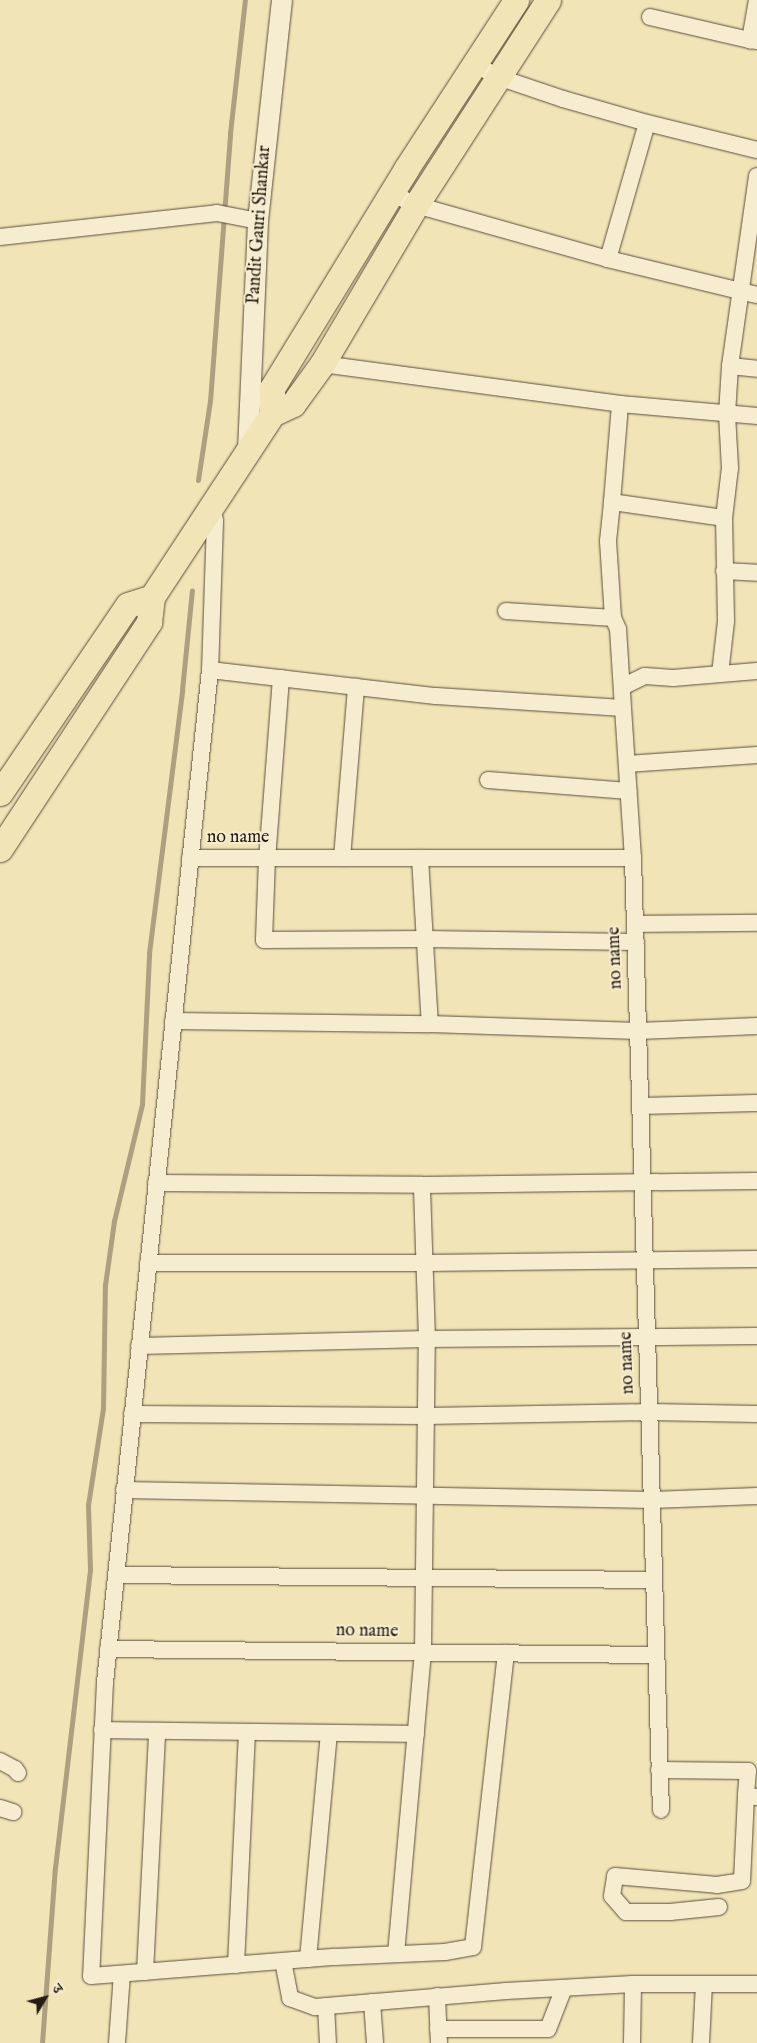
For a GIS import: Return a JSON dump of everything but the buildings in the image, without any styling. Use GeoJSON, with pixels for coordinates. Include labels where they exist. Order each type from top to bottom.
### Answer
{"type":"FeatureCollection","features":[{"type":"Feature","properties":{"kind":"main road"},"geometry":{"type":"LineString","coordinates":[[272,414],[272,388],[391,193],[516,0]]}},
{"type":"Feature","properties":{"kind":"main road"},"geometry":{"type":"LineString","coordinates":[[0,850],[149,622],[152,597],[272,414],[293,404],[322,364],[416,205],[548,0]]}},
{"type":"Feature","properties":{"kind":"main road"},"geometry":{"type":"LineString","coordinates":[[0,793],[128,605],[152,597]]}},
{"type":"Feature","properties":{"kind":"street","name":"Pandit Gauri Shankar"},"geometry":{"type":"LineString","coordinates":[[248,451],[258,221],[282,0]]}},
{"type":"Feature","properties":{"kind":"street"},"geometry":{"type":"LineString","coordinates":[[650,17],[754,40],[757,0]]}},
{"type":"Feature","properties":{"kind":"street"},"geometry":{"type":"LineString","coordinates":[[474,64],[498,77],[647,123],[757,150]]}},
{"type":"Feature","properties":{"kind":"street"},"geometry":{"type":"LineString","coordinates":[[608,259],[647,123]]}},
{"type":"Feature","properties":{"kind":"street"},"geometry":{"type":"LineString","coordinates":[[720,674],[726,620],[724,518],[730,468],[727,414],[730,366],[739,291],[754,220],[757,176]]}},
{"type":"Feature","properties":{"kind":"street"},"geometry":{"type":"LineString","coordinates":[[391,193],[416,205],[608,259],[757,295]]}},
{"type":"Feature","properties":{"kind":"street"},"geometry":{"type":"LineString","coordinates":[[0,237],[217,213],[258,221]]}},
{"type":"Feature","properties":{"kind":"street"},"geometry":{"type":"LineString","coordinates":[[322,364],[620,404],[757,416]]}},
{"type":"Feature","properties":{"kind":"street"},"geometry":{"type":"LineString","coordinates":[[730,366],[757,369]]}},
{"type":"Feature","properties":{"kind":"street"},"geometry":{"type":"LineString","coordinates":[[620,404],[608,541],[613,618],[618,629],[633,858]]}},
{"type":"Feature","properties":{"kind":"street"},"geometry":{"type":"LineString","coordinates":[[612,502],[724,518]]}},
{"type":"Feature","properties":{"kind":"street"},"geometry":{"type":"LineString","coordinates":[[212,507],[215,521],[210,670],[108,1649],[102,1730],[91,1976],[308,1959],[445,1952],[473,1947],[506,1653]]}},
{"type":"Feature","properties":{"kind":"street"},"geometry":{"type":"LineString","coordinates":[[724,571],[757,573]]}},
{"type":"Feature","properties":{"kind":"street"},"geometry":{"type":"LineString","coordinates":[[506,612],[613,618]]}},
{"type":"Feature","properties":{"kind":"street"},"geometry":{"type":"LineString","coordinates":[[210,670],[436,696],[623,708]]}},
{"type":"Feature","properties":{"kind":"street"},"geometry":{"type":"LineString","coordinates":[[622,687],[645,676],[673,678],[757,671]]}},
{"type":"Feature","properties":{"kind":"street"},"geometry":{"type":"LineString","coordinates":[[281,678],[267,858],[264,940],[425,939],[636,942]]}},
{"type":"Feature","properties":{"kind":"street"},"geometry":{"type":"LineString","coordinates":[[342,858],[356,687]]}},
{"type":"Feature","properties":{"kind":"street"},"geometry":{"type":"LineString","coordinates":[[627,764],[757,755]]}},
{"type":"Feature","properties":{"kind":"street"},"geometry":{"type":"LineString","coordinates":[[488,780],[629,791]]}},
{"type":"Feature","properties":{"kind":"street","name":"no name"},"geometry":{"type":"LineString","coordinates":[[190,858],[633,858],[661,1810]]}},
{"type":"Feature","properties":{"kind":"street"},"geometry":{"type":"LineString","coordinates":[[420,858],[430,1024]]}},
{"type":"Feature","properties":{"kind":"street"},"geometry":{"type":"LineString","coordinates":[[635,924],[757,923]]}},
{"type":"Feature","properties":{"kind":"street"},"geometry":{"type":"LineString","coordinates":[[173,1021],[430,1024],[638,1030],[757,1026]]}},
{"type":"Feature","properties":{"kind":"street"},"geometry":{"type":"LineString","coordinates":[[640,1106],[757,1103]]}},
{"type":"Feature","properties":{"kind":"street"},"geometry":{"type":"LineString","coordinates":[[156,1183],[422,1185],[757,1181]]}},
{"type":"Feature","properties":{"kind":"street"},"geometry":{"type":"LineString","coordinates":[[396,1954],[423,1652],[427,1339],[422,1185]]}},
{"type":"Feature","properties":{"kind":"street"},"geometry":{"type":"LineString","coordinates":[[148,1263],[424,1263],[757,1259]]}},
{"type":"Feature","properties":{"kind":"street"},"geometry":{"type":"LineString","coordinates":[[139,1346],[427,1339],[757,1336]]}},
{"type":"Feature","properties":{"kind":"street"},"geometry":{"type":"LineString","coordinates":[[132,1414],[426,1416],[649,1412],[757,1414]]}},
{"type":"Feature","properties":{"kind":"street"},"geometry":{"type":"LineString","coordinates":[[124,1490],[652,1500],[757,1496]]}},
{"type":"Feature","properties":{"kind":"street"},"geometry":{"type":"LineString","coordinates":[[116,1575],[654,1580]]}},
{"type":"Feature","properties":{"kind":"street","name":"no name"},"geometry":{"type":"LineString","coordinates":[[108,1649],[656,1655]]}},
{"type":"Feature","properties":{"kind":"street"},"geometry":{"type":"LineString","coordinates":[[102,1730],[416,1734]]}},
{"type":"Feature","properties":{"kind":"street"},"geometry":{"type":"LineString","coordinates":[[145,1972],[156,1731]]}},
{"type":"Feature","properties":{"kind":"street"},"geometry":{"type":"LineString","coordinates":[[236,1965],[246,1732]]}},
{"type":"Feature","properties":{"kind":"street"},"geometry":{"type":"LineString","coordinates":[[308,1959],[328,1733]]}},
{"type":"Feature","properties":{"kind":"street"},"geometry":{"type":"LineString","coordinates":[[0,1762],[15,1769],[18,1773]]}},
{"type":"Feature","properties":{"kind":"street"},"geometry":{"type":"LineString","coordinates":[[660,1770],[748,1771],[751,1796],[742,1881],[717,1885],[615,1876],[612,1896],[626,1912],[670,1912],[719,1908]]}},
{"type":"Feature","properties":{"kind":"street"},"geometry":{"type":"LineString","coordinates":[[283,1961],[290,1998],[315,2007],[437,1996],[633,1984],[757,1984]]}},
{"type":"Feature","properties":{"kind":"street"},"geometry":{"type":"LineString","coordinates":[[117,2043],[122,1974]]}},
{"type":"Feature","properties":{"kind":"street"},"geometry":{"type":"LineString","coordinates":[[632,2043],[633,1984]]}},
{"type":"Feature","properties":{"kind":"street"},"geometry":{"type":"LineString","coordinates":[[701,2043],[704,1984]]}},
{"type":"Feature","properties":{"kind":"street"},"geometry":{"type":"LineString","coordinates":[[437,1996],[438,2036],[548,2029],[564,1988]]}},
{"type":"Feature","properties":{"kind":"street"},"geometry":{"type":"LineString","coordinates":[[372,2002],[375,2043]]}},
{"type":"Feature","properties":{"kind":"street"},"geometry":{"type":"LineString","coordinates":[[326,2006],[328,2043]]}},
{"type":"Feature","properties":{"kind":"waterway"},"geometry":{"type":"LineString","coordinates":[[198,480],[210,401],[230,133],[245,0]]}},
{"type":"Feature","properties":{"kind":"waterway"},"geometry":{"type":"LineString","coordinates":[[42,2043],[55,1868],[90,1569],[88,1505],[103,1408],[105,1285],[114,1221],[142,1104],[149,953],[182,690],[192,590]]}}]}
